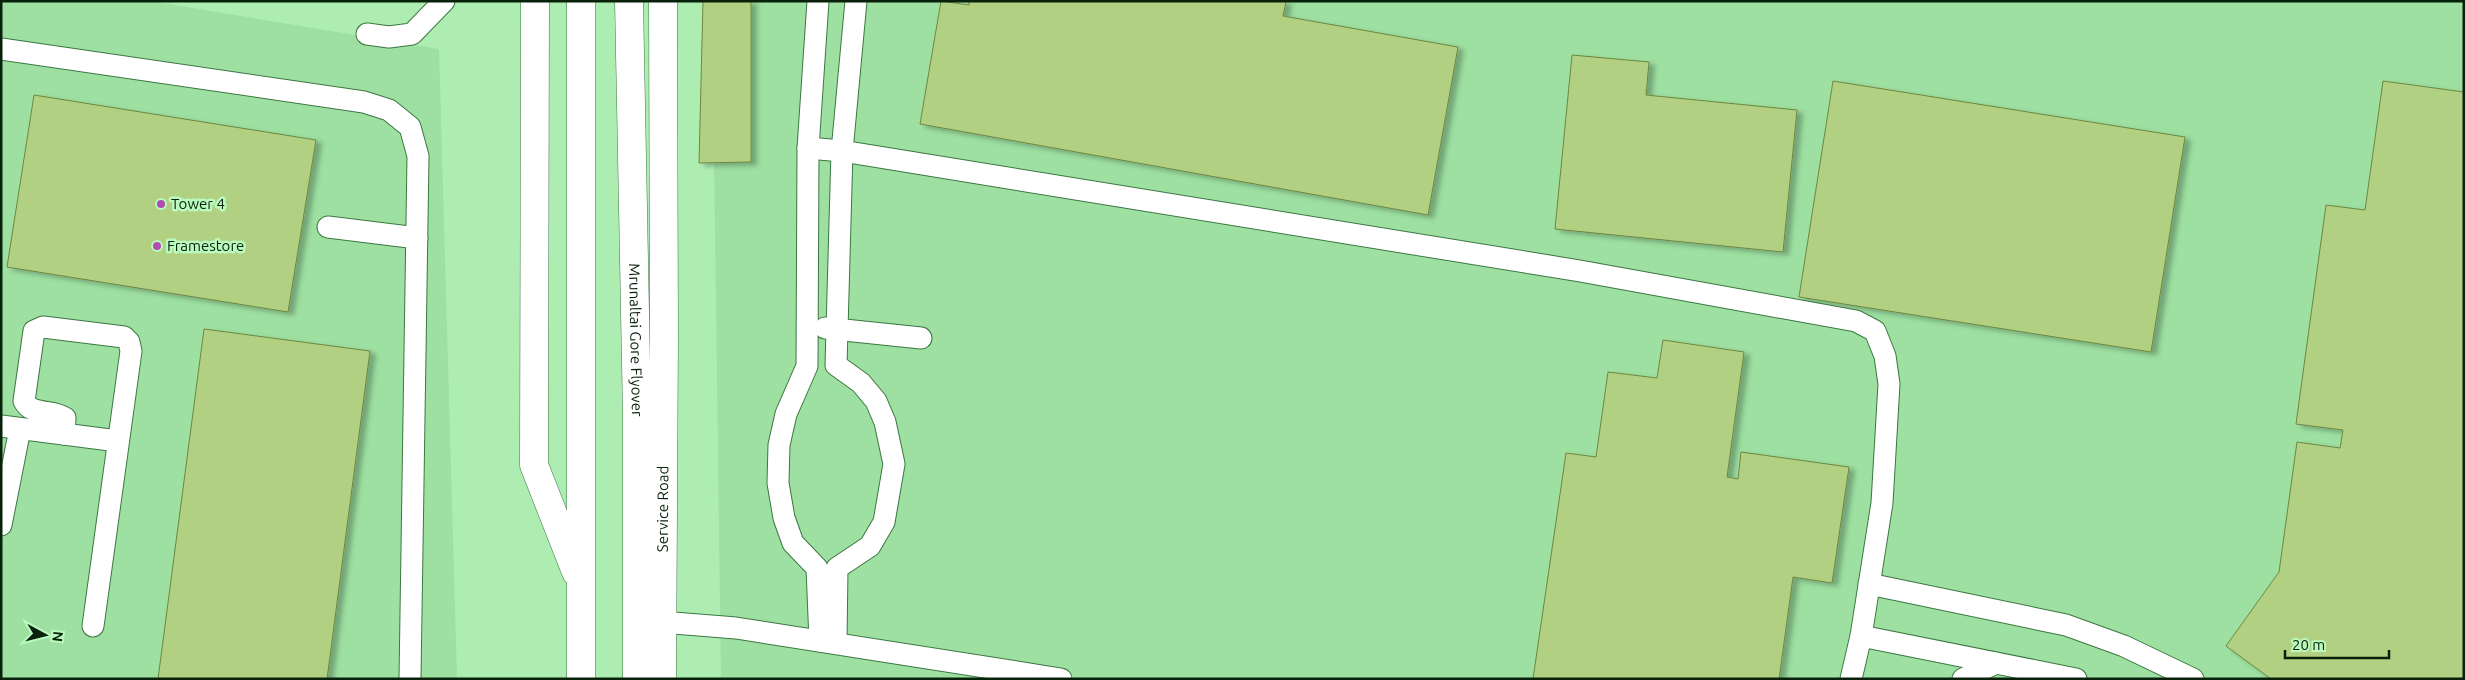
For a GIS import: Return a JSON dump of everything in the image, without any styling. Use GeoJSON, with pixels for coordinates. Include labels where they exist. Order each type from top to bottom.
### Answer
{"type":"FeatureCollection","features":[{"type":"Feature","properties":{"kind":"main road"},"geometry":{"type":"LineString","coordinates":[[534,1],[534,465],[582,587]]}},
{"type":"Feature","properties":{"kind":"main road"},"geometry":{"type":"LineString","coordinates":[[581,1],[581,679]]}},
{"type":"Feature","properties":{"kind":"main road","name":"Mrunaltai Gore Flyover"},"geometry":{"type":"LineString","coordinates":[[629,1],[637,416],[637,679]]}},
{"type":"Feature","properties":{"kind":"main road","name":"Mrunaltai Gore Flyover"},"geometry":{"type":"LineString","coordinates":[[662,1],[664,339]]}},
{"type":"Feature","properties":{"kind":"main road"},"geometry":{"type":"LineString","coordinates":[[664,339],[680,295],[679,1]]}},
{"type":"Feature","properties":{"kind":"main road","name":"Service Road"},"geometry":{"type":"LineString","coordinates":[[662,679],[664,339]]}},
{"type":"Feature","properties":{"kind":"lane"},"geometry":{"type":"LineString","coordinates":[[367,34],[389,37],[412,34],[421,27],[444,1]]}},
{"type":"Feature","properties":{"kind":"lane"},"geometry":{"type":"LineString","coordinates":[[818,1],[808,148],[807,366],[786,414],[779,445],[778,483],[784,518],[793,543],[827,568]]}},
{"type":"Feature","properties":{"kind":"lane"},"geometry":{"type":"LineString","coordinates":[[836,365],[842,151],[856,1]]}},
{"type":"Feature","properties":{"kind":"lane"},"geometry":{"type":"LineString","coordinates":[[1,49],[364,102],[389,110],[410,126],[418,156],[410,679]]}},
{"type":"Feature","properties":{"kind":"lane"},"geometry":{"type":"LineString","coordinates":[[808,148],[842,151],[1571,270],[1856,321],[1875,331],[1885,356],[1889,384],[1882,502],[1861,636],[1851,679]]}},
{"type":"Feature","properties":{"kind":"lane"},"geometry":{"type":"LineString","coordinates":[[328,226],[417,238]]}},
{"type":"Feature","properties":{"kind":"lane"},"geometry":{"type":"LineString","coordinates":[[808,326],[921,338]]}},
{"type":"Feature","properties":{"kind":"lane"},"geometry":{"type":"LineString","coordinates":[[64,434],[65,418],[58,414],[33,409],[27,406],[24,400],[32,336],[38,328],[124,337],[129,342],[131,351],[93,626]]}},
{"type":"Feature","properties":{"kind":"lane"},"geometry":{"type":"LineString","coordinates":[[807,366],[836,365],[861,383],[876,401],[885,422],[894,464],[884,522],[870,546],[827,568]]}},
{"type":"Feature","properties":{"kind":"lane"},"geometry":{"type":"LineString","coordinates":[[1,525],[10,427],[118,441]]}},
{"type":"Feature","properties":{"kind":"lane"},"geometry":{"type":"LineString","coordinates":[[827,568],[828,642]]}},
{"type":"Feature","properties":{"kind":"lane"},"geometry":{"type":"LineString","coordinates":[[1869,584],[2066,625],[2124,646],[2193,679]]}},
{"type":"Feature","properties":{"kind":"lane"},"geometry":{"type":"LineString","coordinates":[[661,622],[736,628],[1061,679]]}},
{"type":"Feature","properties":{"kind":"lane"},"geometry":{"type":"LineString","coordinates":[[1861,636],[2076,679]]}},
{"type":"Feature","properties":{"kind":"lane"},"geometry":{"type":"LineString","coordinates":[[1963,679],[1996,662]]}},
{"type":"Feature","properties":{"kind":"shaded area"},"geometry":{"type":"Polygon","coordinates":[[[1,1],[151,1],[439,49],[457,679],[1,679],[1,1]]]}},
{"type":"Feature","properties":{"kind":"shaded area"},"geometry":{"type":"Polygon","coordinates":[[[712,1],[2464,1],[2464,679],[721,679],[712,1]]]}},
{"type":"Feature","properties":{"kind":"building"},"geometry":{"type":"Polygon","coordinates":[[[703,1],[751,1],[751,162],[699,163],[703,1]]]}},
{"type":"Feature","properties":{"kind":"building"},"geometry":{"type":"Polygon","coordinates":[[[941,1],[969,5],[969,1],[1283,1],[1286,2],[1283,16],[1458,47],[1428,215],[920,124],[941,1]]]}},
{"type":"Feature","properties":{"kind":"building"},"geometry":{"type":"Polygon","coordinates":[[[1572,55],[1649,62],[1646,95],[1797,110],[1783,252],[1555,229],[1572,55]]]}},
{"type":"Feature","properties":{"kind":"building"},"geometry":{"type":"Polygon","coordinates":[[[1833,81],[2185,137],[2151,352],[1799,297],[1833,81]]]}},
{"type":"Feature","properties":{"kind":"building"},"geometry":{"type":"Polygon","coordinates":[[[2383,81],[2464,92],[2464,679],[2271,679],[2226,646],[2279,572],[2297,442],[2340,448],[2343,430],[2296,424],[2326,205],[2365,210],[2383,81]]]}},
{"type":"Feature","properties":{"kind":"building","name":"Tower 4"},"geometry":{"type":"Polygon","coordinates":[[[34,95],[316,140],[288,312],[7,267],[34,95]]]}},
{"type":"Feature","properties":{"kind":"building"},"geometry":{"type":"Polygon","coordinates":[[[204,329],[370,351],[327,679],[158,679],[204,329]]]}},
{"type":"Feature","properties":{"kind":"building"},"geometry":{"type":"Polygon","coordinates":[[[1663,340],[1744,352],[1727,477],[1738,479],[1741,452],[1849,467],[1832,583],[1793,577],[1779,679],[1533,679],[1566,453],[1596,457],[1608,372],[1657,378],[1663,340]]]}},
{"type":"Feature","properties":{"kind":"place","name":"Tower 4"},"geometry":{"type":"Point","coordinates":[161,204]}},
{"type":"Feature","properties":{"kind":"place","name":"Framestore"},"geometry":{"type":"Point","coordinates":[157,246]}}]}
